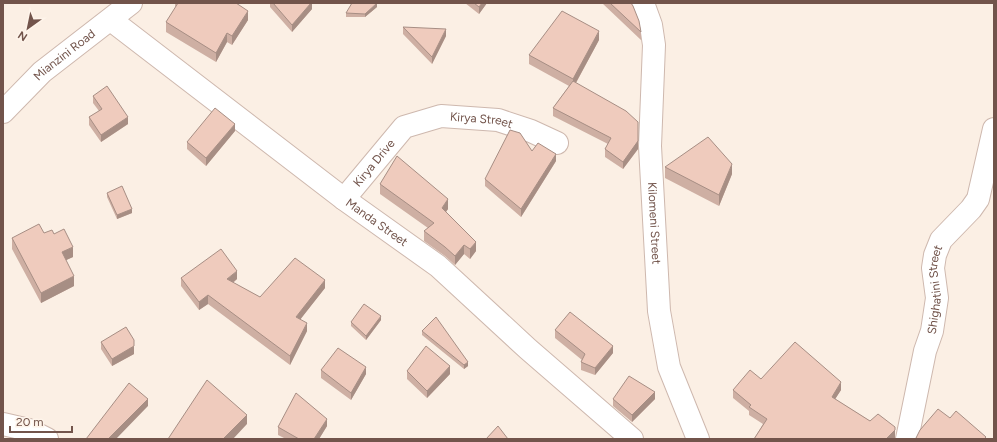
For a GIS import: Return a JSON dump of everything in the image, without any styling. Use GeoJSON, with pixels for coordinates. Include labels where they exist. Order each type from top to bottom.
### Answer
{"type":"FeatureCollection","features":[{"type":"Feature","properties":{"kind":"street","name":"Mianzini Road"},"geometry":{"type":"LineString","coordinates":[[3,112],[42,72],[132,3]]}},
{"type":"Feature","properties":{"kind":"street","name":"Kilomeni Street"},"geometry":{"type":"LineString","coordinates":[[643,3],[651,25],[654,44],[650,146],[659,311],[669,367],[698,439]]}},
{"type":"Feature","properties":{"kind":"street","name":"Manda Street"},"geometry":{"type":"LineString","coordinates":[[111,20],[344,199],[438,266],[528,349],[632,439]]}},
{"type":"Feature","properties":{"kind":"street","name":"Kirya Street"},"geometry":{"type":"LineString","coordinates":[[404,127],[441,116],[498,120],[531,131],[557,143]]}},
{"type":"Feature","properties":{"kind":"street","name":"Kirya Drive"},"geometry":{"type":"LineString","coordinates":[[344,199],[404,127]]}},
{"type":"Feature","properties":{"kind":"street","name":"Shighatini Street"},"geometry":{"type":"LineString","coordinates":[[907,439],[925,351],[932,331],[937,298],[934,268],[935,255],[941,240],[978,199],[994,129]]}},
{"type":"Feature","properties":{"kind":"street"},"geometry":{"type":"LineString","coordinates":[[3,424],[29,430],[47,439]]}},
{"type":"Feature","properties":{"kind":"building"},"geometry":{"type":"Polygon","coordinates":[[[178,3],[236,3],[248,11],[232,36],[227,33],[216,53],[166,22],[178,3]]]}},
{"type":"Feature","properties":{"kind":"building"},"geometry":{"type":"Polygon","coordinates":[[[273,3],[311,3],[292,25],[273,3]]]}},
{"type":"Feature","properties":{"kind":"building"},"geometry":{"type":"Polygon","coordinates":[[[352,3],[377,3],[365,14],[346,13],[352,3]]]}},
{"type":"Feature","properties":{"kind":"building"},"geometry":{"type":"Polygon","coordinates":[[[474,3],[482,3],[479,7],[474,3]]]}},
{"type":"Feature","properties":{"kind":"building"},"geometry":{"type":"Polygon","coordinates":[[[610,3],[631,3],[639,21],[641,32],[610,3]]]}},
{"type":"Feature","properties":{"kind":"building"},"geometry":{"type":"Polygon","coordinates":[[[562,11],[599,31],[573,79],[529,55],[562,11]]]}},
{"type":"Feature","properties":{"kind":"building"},"geometry":{"type":"Polygon","coordinates":[[[403,27],[446,29],[432,57],[403,27]]]}},
{"type":"Feature","properties":{"kind":"building"},"geometry":{"type":"Polygon","coordinates":[[[573,81],[626,111],[638,122],[638,141],[623,162],[605,149],[611,138],[553,108],[573,81]]]}},
{"type":"Feature","properties":{"kind":"building"},"geometry":{"type":"Polygon","coordinates":[[[107,86],[128,117],[101,135],[89,117],[102,109],[93,96],[107,86]]]}},
{"type":"Feature","properties":{"kind":"building"},"geometry":{"type":"Polygon","coordinates":[[[215,108],[235,124],[206,158],[187,142],[215,108]]]}},
{"type":"Feature","properties":{"kind":"building"},"geometry":{"type":"Polygon","coordinates":[[[510,130],[520,133],[532,151],[538,143],[556,154],[521,209],[485,179],[510,130]]]}},
{"type":"Feature","properties":{"kind":"building"},"geometry":{"type":"Polygon","coordinates":[[[708,137],[732,164],[719,195],[665,167],[708,137]]]}},
{"type":"Feature","properties":{"kind":"building"},"geometry":{"type":"Polygon","coordinates":[[[397,156],[448,199],[442,208],[476,242],[470,249],[464,245],[455,256],[424,231],[434,223],[380,184],[397,156]]]}},
{"type":"Feature","properties":{"kind":"building"},"geometry":{"type":"Polygon","coordinates":[[[122,186],[132,209],[117,215],[107,193],[122,186]]]}},
{"type":"Feature","properties":{"kind":"building"},"geometry":{"type":"Polygon","coordinates":[[[39,224],[44,233],[52,230],[54,234],[64,229],[73,247],[62,252],[74,276],[41,293],[12,238],[39,224]]]}},
{"type":"Feature","properties":{"kind":"building"},"geometry":{"type":"Polygon","coordinates":[[[221,249],[237,271],[227,279],[260,297],[295,258],[325,280],[296,317],[307,323],[290,356],[208,295],[199,302],[181,278],[221,249]]]}},
{"type":"Feature","properties":{"kind":"building"},"geometry":{"type":"Polygon","coordinates":[[[364,304],[381,316],[366,336],[351,322],[364,304]]]}},
{"type":"Feature","properties":{"kind":"building"},"geometry":{"type":"Polygon","coordinates":[[[570,312],[613,346],[595,368],[581,362],[585,354],[555,330],[570,312]]]}},
{"type":"Feature","properties":{"kind":"building"},"geometry":{"type":"Polygon","coordinates":[[[436,317],[468,362],[464,365],[422,331],[436,317]]]}},
{"type":"Feature","properties":{"kind":"building"},"geometry":{"type":"Polygon","coordinates":[[[126,327],[134,340],[134,346],[112,359],[101,342],[126,327]]]}},
{"type":"Feature","properties":{"kind":"building"},"geometry":{"type":"Polygon","coordinates":[[[795,342],[841,382],[832,397],[870,421],[878,414],[895,427],[895,430],[886,439],[754,439],[767,419],[749,407],[751,405],[733,390],[750,370],[761,379],[795,342]]]}},
{"type":"Feature","properties":{"kind":"building"},"geometry":{"type":"Polygon","coordinates":[[[426,346],[450,366],[427,391],[407,371],[426,346]]]}},
{"type":"Feature","properties":{"kind":"building"},"geometry":{"type":"Polygon","coordinates":[[[338,348],[366,367],[351,393],[321,370],[338,348]]]}},
{"type":"Feature","properties":{"kind":"building"},"geometry":{"type":"Polygon","coordinates":[[[629,376],[655,392],[632,415],[613,399],[629,376]]]}},
{"type":"Feature","properties":{"kind":"building"},"geometry":{"type":"Polygon","coordinates":[[[207,380],[247,415],[223,439],[168,439],[207,380]]]}},
{"type":"Feature","properties":{"kind":"building"},"geometry":{"type":"Polygon","coordinates":[[[129,383],[148,399],[108,439],[86,439],[129,383]]]}},
{"type":"Feature","properties":{"kind":"building"},"geometry":{"type":"Polygon","coordinates":[[[296,393],[327,419],[314,439],[299,439],[278,427],[296,393]]]}},
{"type":"Feature","properties":{"kind":"building"},"geometry":{"type":"Polygon","coordinates":[[[938,409],[950,418],[956,411],[986,437],[984,439],[916,438],[920,430],[938,409]]]}},
{"type":"Feature","properties":{"kind":"building"},"geometry":{"type":"Polygon","coordinates":[[[498,426],[508,439],[486,439],[498,426]]]}}]}
